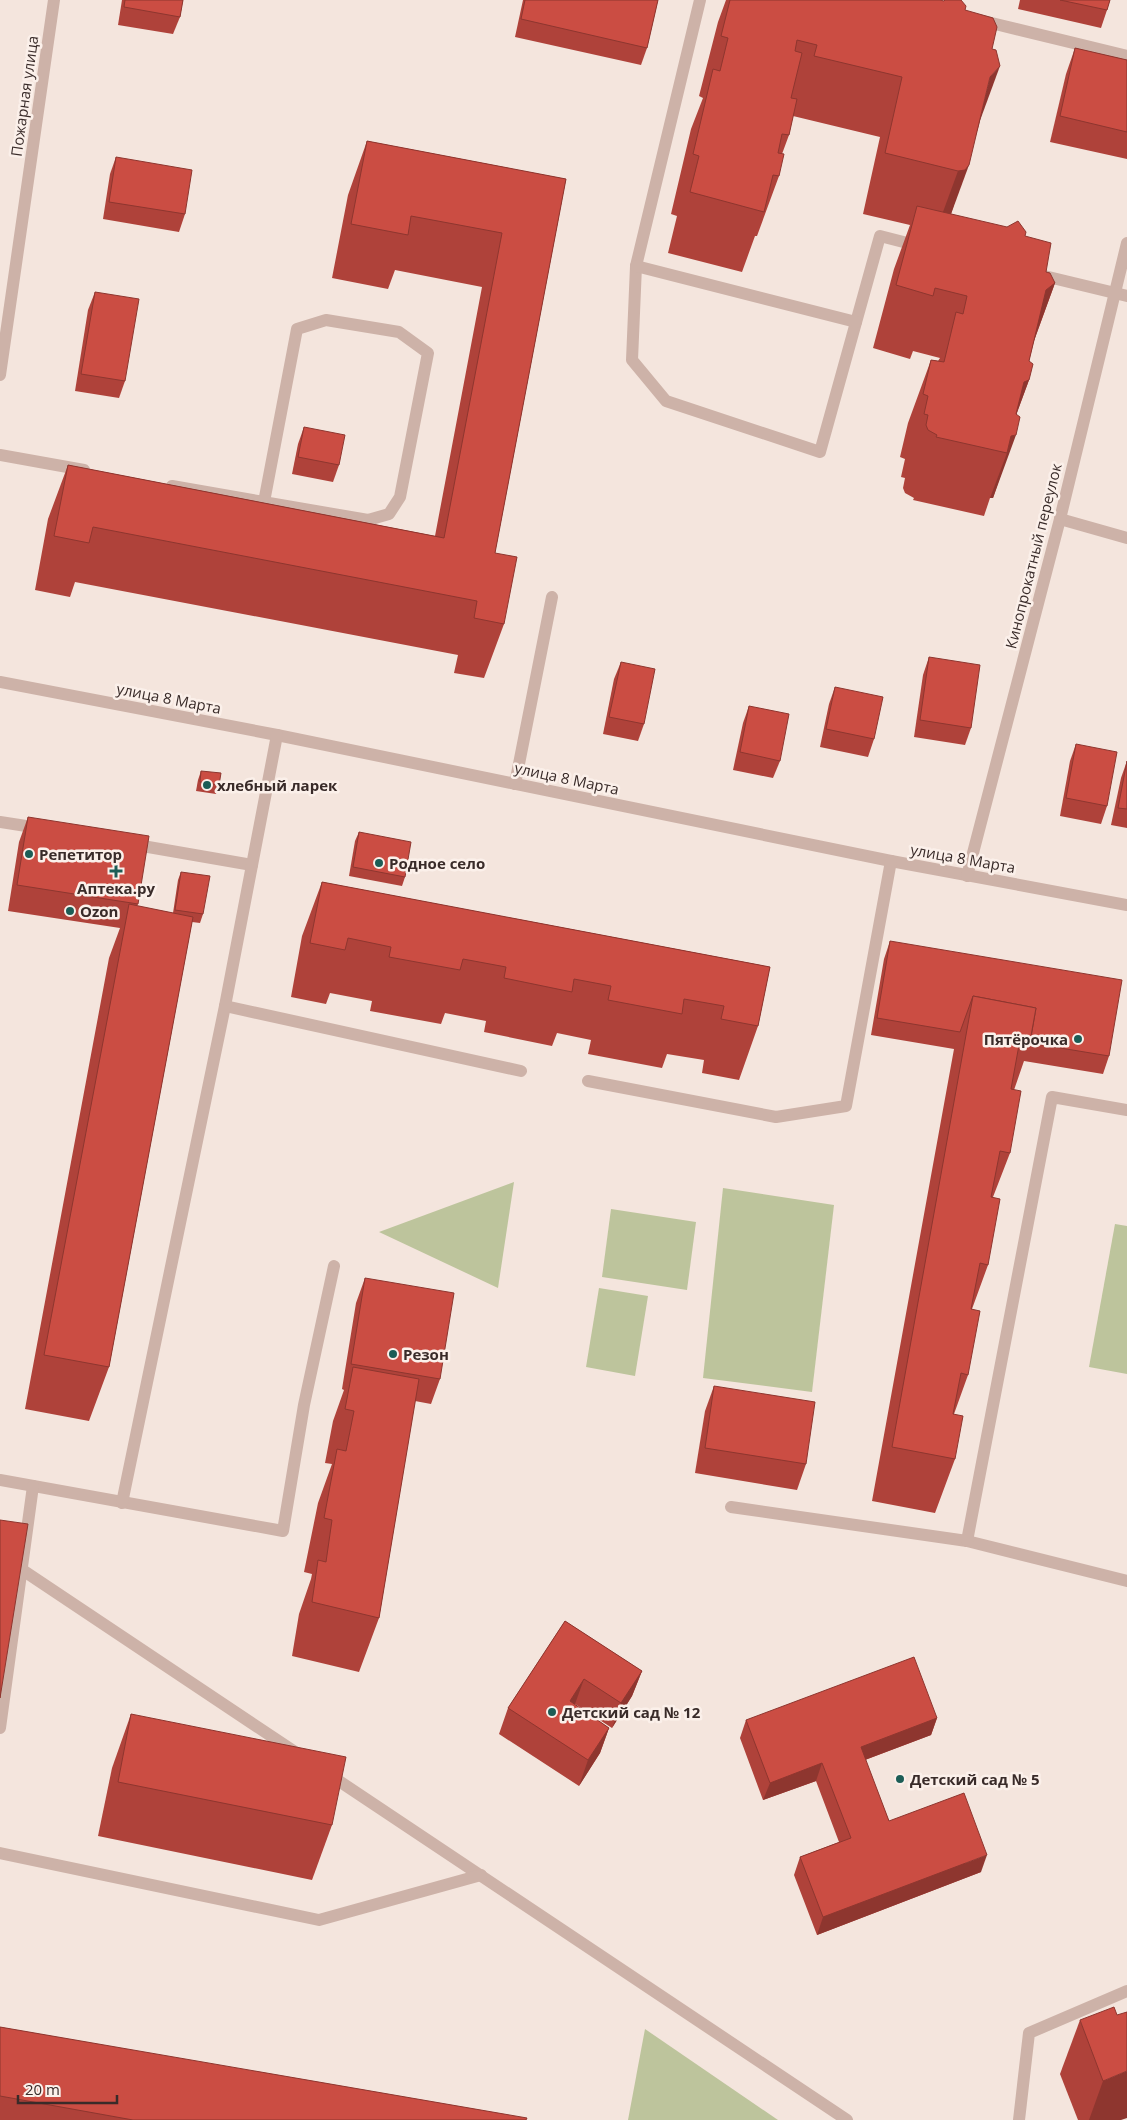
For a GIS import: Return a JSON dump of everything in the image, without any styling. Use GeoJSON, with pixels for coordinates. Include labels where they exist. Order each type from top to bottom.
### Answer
{"type":"FeatureCollection","features":[{"type":"Feature","properties":{"kind":"street","name":"Пожарная улица"},"geometry":{"type":"LineString","coordinates":[[0,374],[54,0]]}},
{"type":"Feature","properties":{"kind":"street"},"geometry":{"type":"LineString","coordinates":[[700,0],[636,266],[632,360],[666,401],[820,452],[880,236],[928,248]]}},
{"type":"Feature","properties":{"kind":"street"},"geometry":{"type":"LineString","coordinates":[[964,16],[1127,56]]}},
{"type":"Feature","properties":{"kind":"street","name":"Кинопрокатный переулок"},"geometry":{"type":"LineString","coordinates":[[967,876],[1121,294],[1127,243]]}},
{"type":"Feature","properties":{"kind":"street"},"geometry":{"type":"LineString","coordinates":[[636,266],[856,322]]}},
{"type":"Feature","properties":{"kind":"street"},"geometry":{"type":"LineString","coordinates":[[1022,270],[1121,294]]}},
{"type":"Feature","properties":{"kind":"street"},"geometry":{"type":"LineString","coordinates":[[156,483],[264,502],[368,520],[389,514],[400,497],[428,353],[399,332],[326,320],[297,329],[264,502]]}},
{"type":"Feature","properties":{"kind":"street"},"geometry":{"type":"LineString","coordinates":[[0,455],[98,473]]}},
{"type":"Feature","properties":{"kind":"street"},"geometry":{"type":"LineString","coordinates":[[1060,520],[1127,538]]}},
{"type":"Feature","properties":{"kind":"street"},"geometry":{"type":"LineString","coordinates":[[515,784],[552,597]]}},
{"type":"Feature","properties":{"kind":"street","name":"улица 8 Марта"},"geometry":{"type":"LineString","coordinates":[[0,682],[278,735],[890,862],[1127,905]]}},
{"type":"Feature","properties":{"kind":"street"},"geometry":{"type":"LineString","coordinates":[[122,1502],[225,1006],[278,735]]}},
{"type":"Feature","properties":{"kind":"street"},"geometry":{"type":"LineString","coordinates":[[0,822],[48,830]]}},
{"type":"Feature","properties":{"kind":"street"},"geometry":{"type":"LineString","coordinates":[[116,842],[252,865]]}},
{"type":"Feature","properties":{"kind":"street"},"geometry":{"type":"LineString","coordinates":[[588,1081],[776,1117],[846,1106],[890,862]]}},
{"type":"Feature","properties":{"kind":"street"},"geometry":{"type":"LineString","coordinates":[[225,1006],[521,1071]]}},
{"type":"Feature","properties":{"kind":"street"},"geometry":{"type":"LineString","coordinates":[[967,1541],[1052,1097],[1127,1110]]}},
{"type":"Feature","properties":{"kind":"street"},"geometry":{"type":"LineString","coordinates":[[0,1480],[283,1531],[304,1405],[334,1266]]}},
{"type":"Feature","properties":{"kind":"street"},"geometry":{"type":"LineString","coordinates":[[0,1728],[33,1486]]}},
{"type":"Feature","properties":{"kind":"street"},"geometry":{"type":"LineString","coordinates":[[731,1507],[967,1541],[1127,1581]]}},
{"type":"Feature","properties":{"kind":"street"},"geometry":{"type":"LineString","coordinates":[[0,1555],[847,2120]]}},
{"type":"Feature","properties":{"kind":"street"},"geometry":{"type":"LineString","coordinates":[[0,1853],[319,1920],[481,1875]]}},
{"type":"Feature","properties":{"kind":"street"},"geometry":{"type":"LineString","coordinates":[[1019,2120],[1030,2034],[1127,1990]]}},
{"type":"Feature","properties":{"kind":"green space"},"geometry":{"type":"Polygon","coordinates":[[[514,1182],[498,1288],[379,1232],[514,1182]]]}},
{"type":"Feature","properties":{"kind":"green space"},"geometry":{"type":"Polygon","coordinates":[[[723,1188],[834,1205],[812,1392],[703,1378],[723,1188]]]}},
{"type":"Feature","properties":{"kind":"green space"},"geometry":{"type":"Polygon","coordinates":[[[611,1209],[696,1222],[687,1290],[602,1277],[611,1209]]]}},
{"type":"Feature","properties":{"kind":"green space"},"geometry":{"type":"Polygon","coordinates":[[[1115,1224],[1127,1226],[1127,1374],[1089,1367],[1115,1224]]]}},
{"type":"Feature","properties":{"kind":"green space"},"geometry":{"type":"Polygon","coordinates":[[[599,1288],[648,1296],[635,1376],[586,1367],[599,1288]]]}},
{"type":"Feature","properties":{"kind":"green space"},"geometry":{"type":"Polygon","coordinates":[[[645,2029],[778,2120],[628,2120],[645,2029]]]}},
{"type":"Feature","properties":{"kind":"building"},"geometry":{"type":"Polygon","coordinates":[[[125,0],[183,0],[180,17],[124,7],[125,0]]]}},
{"type":"Feature","properties":{"kind":"building"},"geometry":{"type":"Polygon","coordinates":[[[525,0],[658,0],[647,48],[521,19],[525,0]]]}},
{"type":"Feature","properties":{"kind":"building"},"geometry":{"type":"Polygon","coordinates":[[[730,0],[961,0],[966,6],[965,10],[993,18],[997,27],[992,49],[996,50],[1000,66],[990,77],[969,165],[965,170],[958,171],[885,153],[902,77],[814,56],[817,45],[797,40],[795,51],[802,53],[791,98],[797,99],[789,135],[782,134],[778,153],[784,154],[779,176],[773,175],[764,212],[690,192],[699,156],[693,154],[713,69],[720,71],[728,38],[721,36],[730,0]]]}},
{"type":"Feature","properties":{"kind":"building"},"geometry":{"type":"Polygon","coordinates":[[[1060,0],[1110,0],[1107,10],[1060,0]]]}},
{"type":"Feature","properties":{"kind":"building"},"geometry":{"type":"Polygon","coordinates":[[[1075,48],[1127,60],[1127,132],[1060,116],[1075,48]]]}},
{"type":"Feature","properties":{"kind":"building"},"geometry":{"type":"Polygon","coordinates":[[[367,141],[566,179],[495,553],[517,557],[504,624],[474,618],[477,601],[93,527],[89,543],[54,536],[68,465],[444,538],[502,233],[411,216],[408,235],[351,224],[367,141]]]}},
{"type":"Feature","properties":{"kind":"building"},"geometry":{"type":"Polygon","coordinates":[[[116,157],[192,170],[185,214],[109,202],[116,157]]]}},
{"type":"Feature","properties":{"kind":"building"},"geometry":{"type":"Polygon","coordinates":[[[917,206],[1007,227],[1018,221],[1026,232],[1025,236],[1051,243],[1046,272],[1050,273],[1055,283],[1046,290],[1029,361],[1033,364],[1029,380],[1024,382],[1016,414],[1020,417],[1016,435],[1011,436],[1007,453],[936,437],[937,435],[928,430],[926,425],[928,415],[924,414],[928,396],[923,394],[931,360],[944,362],[956,312],[963,314],[967,296],[935,288],[933,296],[896,285],[917,206]]]}},
{"type":"Feature","properties":{"kind":"building"},"geometry":{"type":"Polygon","coordinates":[[[95,292],[139,299],[125,381],[81,374],[95,292]]]}},
{"type":"Feature","properties":{"kind":"building"},"geometry":{"type":"Polygon","coordinates":[[[304,427],[345,435],[339,465],[298,457],[304,427]]]}},
{"type":"Feature","properties":{"kind":"building"},"geometry":{"type":"Polygon","coordinates":[[[929,657],[980,665],[971,728],[920,720],[929,657]]]}},
{"type":"Feature","properties":{"kind":"building"},"geometry":{"type":"Polygon","coordinates":[[[621,662],[655,669],[644,724],[609,717],[621,662]]]}},
{"type":"Feature","properties":{"kind":"building"},"geometry":{"type":"Polygon","coordinates":[[[835,687],[883,697],[874,739],[826,729],[835,687]]]}},
{"type":"Feature","properties":{"kind":"building"},"geometry":{"type":"Polygon","coordinates":[[[749,706],[789,714],[780,761],[740,752],[749,706]]]}},
{"type":"Feature","properties":{"kind":"building"},"geometry":{"type":"Polygon","coordinates":[[[1076,744],[1117,752],[1107,806],[1066,798],[1076,744]]]}},
{"type":"Feature","properties":{"kind":"building"},"geometry":{"type":"Polygon","coordinates":[[[1127,761],[1127,809],[1118,808],[1127,761]]]}},
{"type":"Feature","properties":{"kind":"building"},"geometry":{"type":"Polygon","coordinates":[[[201,771],[221,773],[219,785],[200,782],[201,771]]]}},
{"type":"Feature","properties":{"kind":"building"},"geometry":{"type":"Polygon","coordinates":[[[28,817],[149,836],[138,904],[17,885],[28,817]]]}},
{"type":"Feature","properties":{"kind":"building","name":"Родное село"},"geometry":{"type":"Polygon","coordinates":[[[359,832],[411,842],[405,877],[353,867],[359,832]]]}},
{"type":"Feature","properties":{"kind":"building"},"geometry":{"type":"Polygon","coordinates":[[[181,872],[210,876],[203,914],[175,910],[181,872]]]}},
{"type":"Feature","properties":{"kind":"building"},"geometry":{"type":"Polygon","coordinates":[[[322,882],[770,967],[758,1026],[721,1019],[724,1006],[684,999],[682,1014],[608,1000],[611,986],[574,979],[572,992],[504,978],[506,967],[463,959],[460,970],[389,957],[391,947],[348,938],[345,950],[310,943],[322,882]]]}},
{"type":"Feature","properties":{"kind":"building"},"geometry":{"type":"Polygon","coordinates":[[[129,904],[193,917],[109,1367],[44,1355],[129,904]]]}},
{"type":"Feature","properties":{"kind":"building"},"geometry":{"type":"Polygon","coordinates":[[[890,941],[1122,980],[1109,1056],[1030,1043],[1036,1008],[973,996],[960,1032],[877,1018],[890,941]]]}},
{"type":"Feature","properties":{"kind":"building"},"geometry":{"type":"Polygon","coordinates":[[[973,996],[1036,1008],[1029,1047],[1019,1045],[1011,1089],[1021,1091],[1010,1153],[1000,1151],[991,1197],[1000,1199],[988,1265],[980,1263],[971,1309],[980,1311],[968,1375],[961,1373],[953,1414],[963,1416],[955,1459],[892,1447],[973,996]]]}},
{"type":"Feature","properties":{"kind":"building","name":"Резон"},"geometry":{"type":"Polygon","coordinates":[[[365,1278],[454,1293],[440,1379],[351,1364],[365,1278]]]}},
{"type":"Feature","properties":{"kind":"building"},"geometry":{"type":"Polygon","coordinates":[[[353,1367],[419,1379],[379,1618],[312,1602],[318,1560],[326,1562],[332,1520],[324,1518],[337,1449],[346,1451],[354,1411],[345,1409],[353,1367]]]}},
{"type":"Feature","properties":{"kind":"building"},"geometry":{"type":"Polygon","coordinates":[[[714,1386],[815,1402],[806,1464],[705,1448],[714,1386]]]}},
{"type":"Feature","properties":{"kind":"building"},"geometry":{"type":"Polygon","coordinates":[[[0,1520],[28,1524],[0,1698],[0,1520]]]}},
{"type":"Feature","properties":{"kind":"building"},"geometry":{"type":"Polygon","coordinates":[[[565,1621],[642,1671],[621,1703],[584,1679],[570,1701],[609,1728],[588,1760],[508,1708],[565,1621]]]}},
{"type":"Feature","properties":{"kind":"building"},"geometry":{"type":"Polygon","coordinates":[[[914,1657],[937,1718],[861,1747],[889,1821],[964,1793],[987,1855],[823,1917],[800,1857],[851,1838],[822,1763],[770,1783],[746,1720],[914,1657]]]}},
{"type":"Feature","properties":{"kind":"building"},"geometry":{"type":"Polygon","coordinates":[[[131,1714],[346,1757],[332,1825],[118,1782],[131,1714]]]}},
{"type":"Feature","properties":{"kind":"building"},"geometry":{"type":"Polygon","coordinates":[[[1114,2007],[1117,2015],[1127,2012],[1127,2071],[1103,2081],[1080,2020],[1114,2007]]]}},
{"type":"Feature","properties":{"kind":"building"},"geometry":{"type":"Polygon","coordinates":[[[0,2027],[527,2118],[526,2120],[133,2120],[0,2096],[0,2027]]]}},
{"type":"Feature","properties":{"kind":"place","name":"хлебный ларек"},"geometry":{"type":"Point","coordinates":[207,785]}},
{"type":"Feature","properties":{"kind":"place","name":"Репетитор"},"geometry":{"type":"Point","coordinates":[29,854]}},
{"type":"Feature","properties":{"kind":"place","name":"Родное село"},"geometry":{"type":"Point","coordinates":[379,863]}},
{"type":"Feature","properties":{"kind":"place","name":"Аптека.ру"},"geometry":{"type":"Point","coordinates":[116,871]}},
{"type":"Feature","properties":{"kind":"place","name":"Ozon"},"geometry":{"type":"Point","coordinates":[70,911]}},
{"type":"Feature","properties":{"kind":"place","name":"Пятёрочка"},"geometry":{"type":"Point","coordinates":[1078,1039]}},
{"type":"Feature","properties":{"kind":"place","name":"Резон"},"geometry":{"type":"Point","coordinates":[393,1354]}},
{"type":"Feature","properties":{"kind":"place","name":"Детский сад № 12"},"geometry":{"type":"Point","coordinates":[552,1712]}},
{"type":"Feature","properties":{"kind":"place","name":"Детский сад № 5"},"geometry":{"type":"Point","coordinates":[900,1779]}}]}
